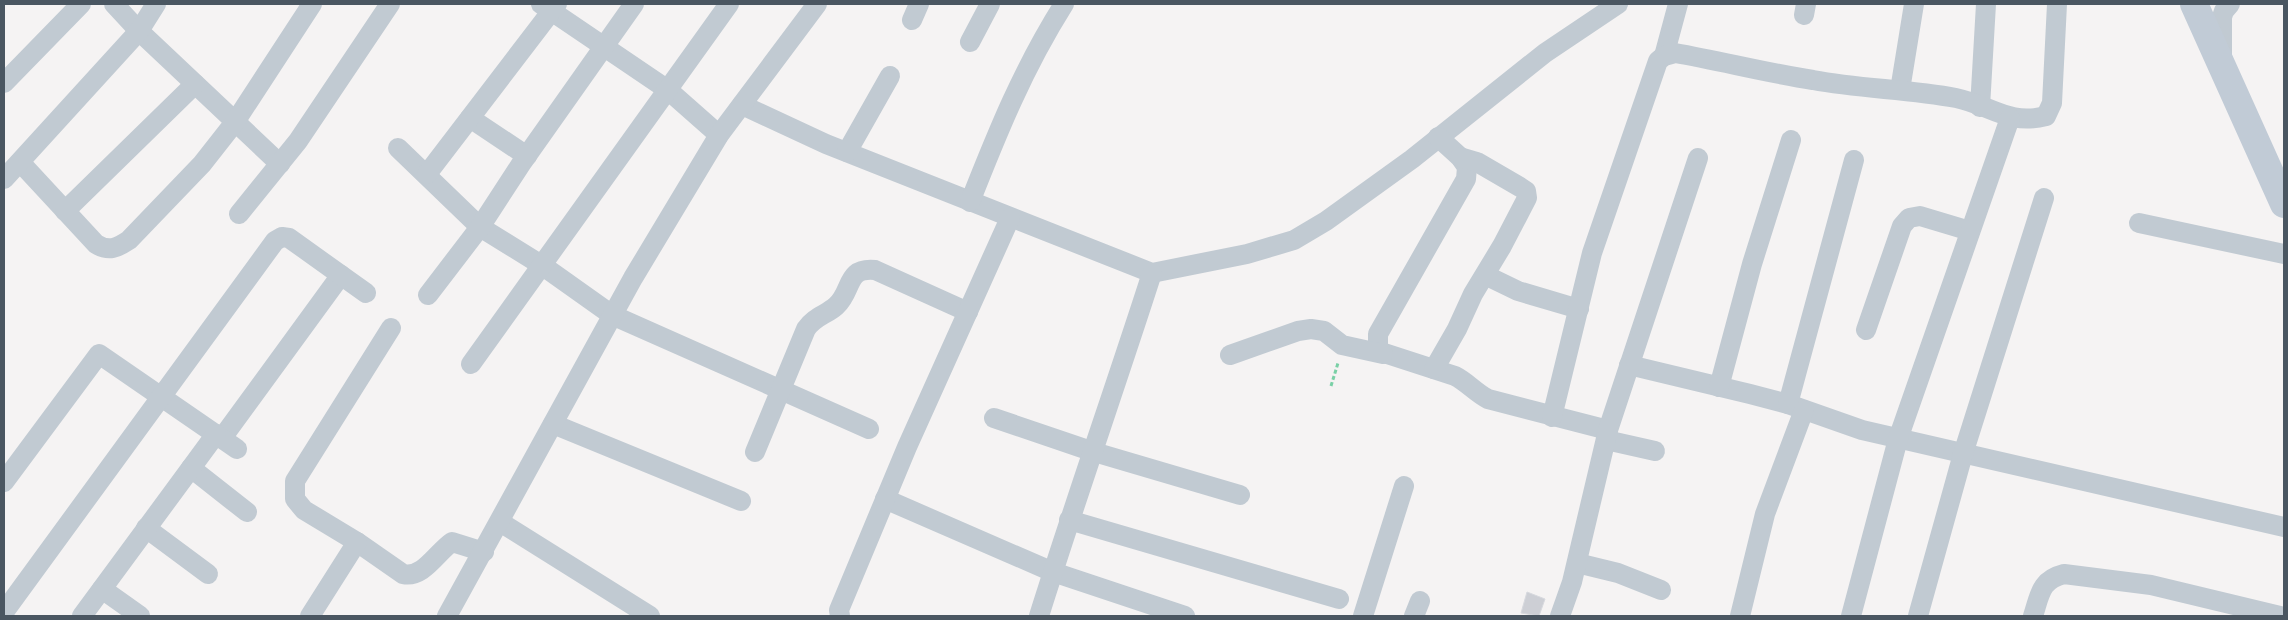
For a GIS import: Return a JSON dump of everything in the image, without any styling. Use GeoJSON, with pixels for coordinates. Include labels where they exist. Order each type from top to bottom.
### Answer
{"type":"FeatureCollection","features":[{"type":"Feature","properties":{"kind":"street"},"geometry":{"type":"LineString","coordinates":[[4,83],[81,4]]}},
{"type":"Feature","properties":{"kind":"street"},"geometry":{"type":"LineString","coordinates":[[114,4],[139,31],[280,164]]}},
{"type":"Feature","properties":{"kind":"street"},"geometry":{"type":"LineString","coordinates":[[4,178],[139,31],[156,4]]}},
{"type":"Feature","properties":{"kind":"street"},"geometry":{"type":"LineString","coordinates":[[20,162],[96,244],[106,250],[117,248],[129,240],[202,164],[235,122],[312,4]]}},
{"type":"Feature","properties":{"kind":"street"},"geometry":{"type":"LineString","coordinates":[[239,214],[298,141],[390,4]]}},
{"type":"Feature","properties":{"kind":"street"},"geometry":{"type":"LineString","coordinates":[[428,295],[480,227],[527,156],[634,4]]}},
{"type":"Feature","properties":{"kind":"street"},"geometry":{"type":"LineString","coordinates":[[471,364],[729,4]]}},
{"type":"Feature","properties":{"kind":"street"},"geometry":{"type":"LineString","coordinates":[[447,616],[484,552],[612,315],[719,135],[817,4]]}},
{"type":"Feature","properties":{"kind":"street"},"geometry":{"type":"LineString","coordinates":[[970,42],[990,4]]}},
{"type":"Feature","properties":{"kind":"street"},"geometry":{"type":"LineString","coordinates":[[742,105],[786,127],[847,152],[1152,273],[1247,254],[1294,240],[1326,221],[1412,159],[1545,53],[1618,4]]}},
{"type":"Feature","properties":{"kind":"street"},"geometry":{"type":"LineString","coordinates":[[1664,56],[1678,4]]}},
{"type":"Feature","properties":{"kind":"street"},"geometry":{"type":"LineString","coordinates":[[1900,90],[1914,4]]}},
{"type":"Feature","properties":{"kind":"street"},"geometry":{"type":"LineString","coordinates":[[1980,107],[1986,4]]}},
{"type":"Feature","properties":{"kind":"street"},"geometry":{"type":"LineString","coordinates":[[1552,417],[1592,253],[1658,62],[1664,56],[1675,53],[1812,80],[1959,99],[2010,118],[2032,120],[2046,116],[2052,103],[2058,4]]}},
{"type":"Feature","properties":{"kind":"street"},"geometry":{"type":"LineString","coordinates":[[2194,4],[2222,62],[2284,204]]}},
{"type":"Feature","properties":{"kind":"street"},"geometry":{"type":"LineString","coordinates":[[2222,62],[2222,17],[2230,4]]}},
{"type":"Feature","properties":{"kind":"street"},"geometry":{"type":"LineString","coordinates":[[427,174],[470,118],[550,6],[668,90],[719,135]]}},
{"type":"Feature","properties":{"kind":"street"},"geometry":{"type":"LineString","coordinates":[[970,202],[1011,99],[1056,7]]}},
{"type":"Feature","properties":{"kind":"street"},"geometry":{"type":"LineString","coordinates":[[847,152],[890,76]]}},
{"type":"Feature","properties":{"kind":"street"},"geometry":{"type":"LineString","coordinates":[[65,211],[195,84]]}},
{"type":"Feature","properties":{"kind":"street"},"geometry":{"type":"LineString","coordinates":[[470,118],[527,156]]}},
{"type":"Feature","properties":{"kind":"street"},"geometry":{"type":"LineString","coordinates":[[1850,616],[1898,439],[2010,118]]}},
{"type":"Feature","properties":{"kind":"street"},"geometry":{"type":"LineString","coordinates":[[1383,354],[1378,351],[1378,334],[1466,179],[1467,167],[1460,157],[1438,137]]}},
{"type":"Feature","properties":{"kind":"street"},"geometry":{"type":"LineString","coordinates":[[1719,387],[1752,264],[1791,140]]}},
{"type":"Feature","properties":{"kind":"street"},"geometry":{"type":"LineString","coordinates":[[398,148],[480,227],[542,266],[612,315],[869,429]]}},
{"type":"Feature","properties":{"kind":"street"},"geometry":{"type":"LineString","coordinates":[[1434,369],[1502,246],[1527,194],[1520,187],[1477,162],[1460,157]]}},
{"type":"Feature","properties":{"kind":"street"},"geometry":{"type":"LineString","coordinates":[[1560,616],[1577,563],[1607,435],[1698,158]]}},
{"type":"Feature","properties":{"kind":"street"},"geometry":{"type":"LineString","coordinates":[[1740,616],[1765,514],[1796,407],[1854,160]]}},
{"type":"Feature","properties":{"kind":"street"},"geometry":{"type":"LineString","coordinates":[[1918,616],[1963,454],[2044,198]]}},
{"type":"Feature","properties":{"kind":"street"},"geometry":{"type":"LineString","coordinates":[[1866,330],[1902,226],[1909,218],[1920,216],[1970,231]]}},
{"type":"Feature","properties":{"kind":"street"},"geometry":{"type":"LineString","coordinates":[[840,616],[839,610],[885,499],[1010,218]]}},
{"type":"Feature","properties":{"kind":"street"},"geometry":{"type":"LineString","coordinates":[[2139,223],[2284,254]]}},
{"type":"Feature","properties":{"kind":"street"},"geometry":{"type":"LineString","coordinates":[[4,612],[276,241],[282,237],[289,238],[366,293]]}},
{"type":"Feature","properties":{"kind":"street"},"geometry":{"type":"LineString","coordinates":[[755,452],[806,329],[813,320],[836,307],[854,275],[864,269],[875,270],[968,312]]}},
{"type":"Feature","properties":{"kind":"street"},"geometry":{"type":"LineString","coordinates":[[1039,616],[1069,520],[1094,452],[1152,273]]}},
{"type":"Feature","properties":{"kind":"street"},"geometry":{"type":"LineString","coordinates":[[82,616],[191,468],[225,440],[341,275]]}},
{"type":"Feature","properties":{"kind":"street"},"geometry":{"type":"LineString","coordinates":[[1485,275],[1518,291],[1578,309]]}},
{"type":"Feature","properties":{"kind":"street"},"geometry":{"type":"LineString","coordinates":[[391,328],[295,481],[296,499],[304,510],[357,542],[404,574],[412,576],[419,572],[452,542],[484,552]]}},
{"type":"Feature","properties":{"kind":"street"},"geometry":{"type":"LineString","coordinates":[[1230,355],[1298,331],[1311,329],[1324,331],[1342,345],[1383,354],[1434,369],[1464,381],[1478,394],[1488,399],[1552,417],[1655,451]]}},
{"type":"Feature","properties":{"kind":"street"},"geometry":{"type":"LineString","coordinates":[[4,482],[99,354],[225,440]]}},
{"type":"Feature","properties":{"kind":"street"},"geometry":{"type":"LineString","coordinates":[[1629,366],[1796,407],[1862,430],[1898,439],[2284,527]]}},
{"type":"Feature","properties":{"kind":"street"},"geometry":{"type":"LineString","coordinates":[[994,418],[1094,452],[1240,495]]}},
{"type":"Feature","properties":{"kind":"street"},"geometry":{"type":"LineString","coordinates":[[553,424],[741,501]]}},
{"type":"Feature","properties":{"kind":"street"},"geometry":{"type":"LineString","coordinates":[[191,468],[247,512]]}},
{"type":"Feature","properties":{"kind":"street"},"geometry":{"type":"LineString","coordinates":[[1363,616],[1404,486]]}},
{"type":"Feature","properties":{"kind":"street"},"geometry":{"type":"LineString","coordinates":[[885,499],[1053,572],[1185,616]]}},
{"type":"Feature","properties":{"kind":"street"},"geometry":{"type":"LineString","coordinates":[[1069,520],[1339,599]]}},
{"type":"Feature","properties":{"kind":"street"},"geometry":{"type":"LineString","coordinates":[[500,522],[650,616]]}},
{"type":"Feature","properties":{"kind":"street"},"geometry":{"type":"LineString","coordinates":[[146,528],[208,574]]}},
{"type":"Feature","properties":{"kind":"street"},"geometry":{"type":"LineString","coordinates":[[310,616],[357,542]]}},
{"type":"Feature","properties":{"kind":"street"},"geometry":{"type":"LineString","coordinates":[[1577,563],[1618,573],[1661,590]]}},
{"type":"Feature","properties":{"kind":"street"},"geometry":{"type":"LineString","coordinates":[[2033,616],[2043,586],[2051,577],[2064,574],[2151,585],[2280,616]]}},
{"type":"Feature","properties":{"kind":"street"},"geometry":{"type":"LineString","coordinates":[[102,589],[140,616]]}},
{"type":"Feature","properties":{"kind":"path"},"geometry":{"type":"LineString","coordinates":[[1331,386],[1342,345]]}},
{"type":"Feature","properties":{"kind":"building"},"geometry":{"type":"Polygon","coordinates":[[[1527,592],[1545,599],[1539,616],[1521,613],[1527,592]]]}}]}
